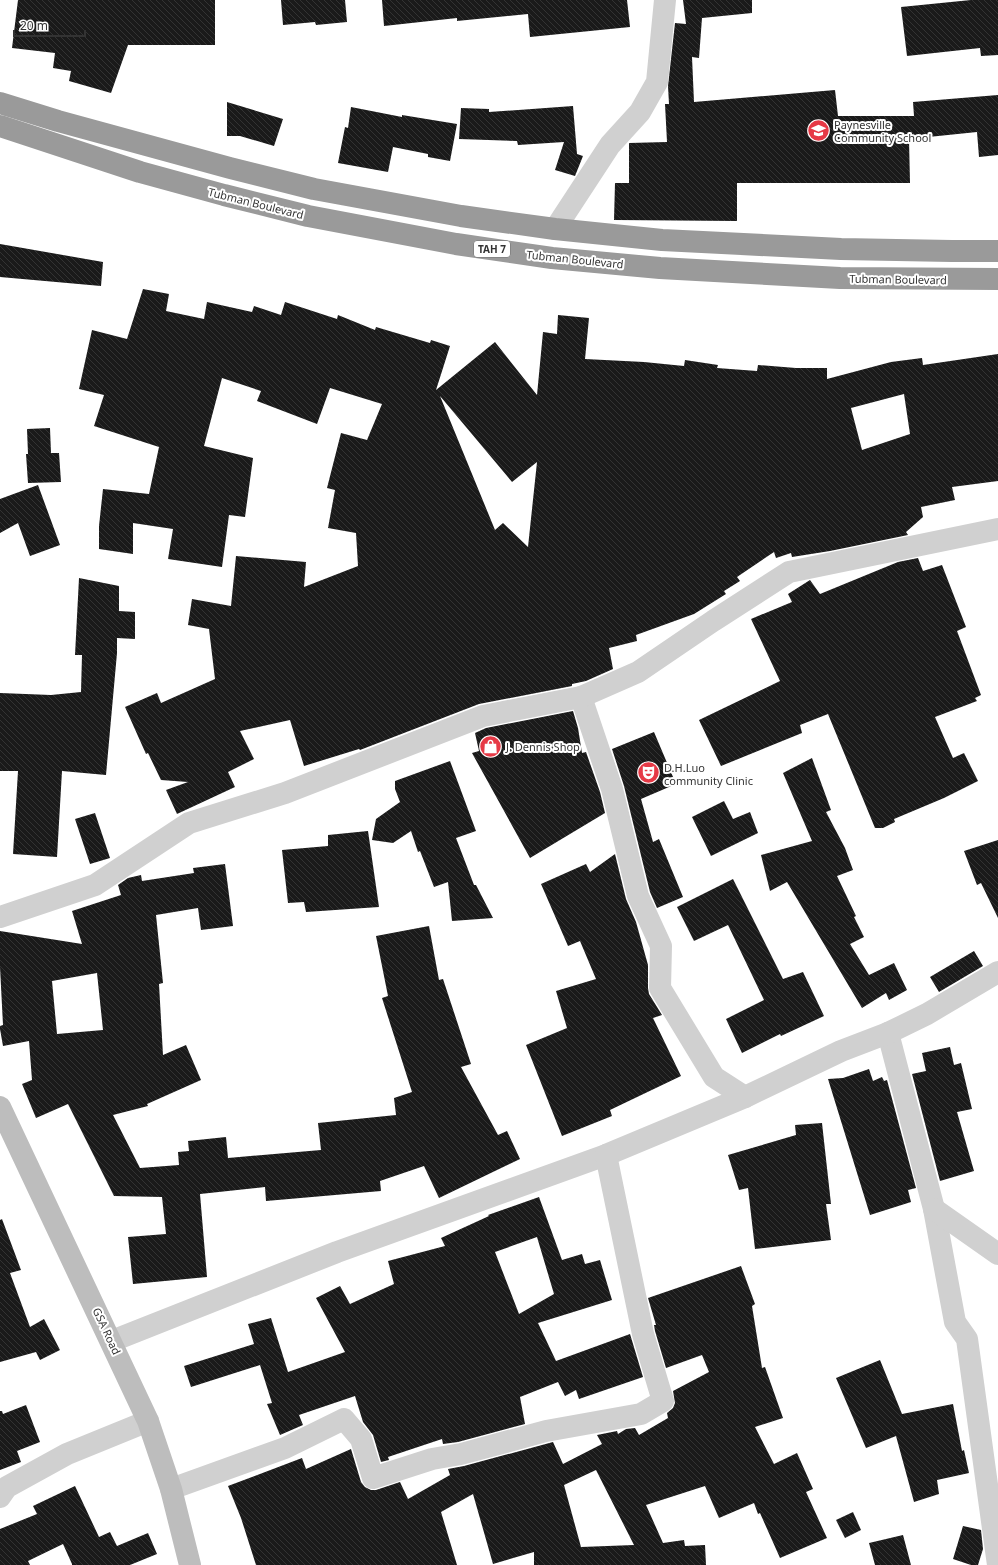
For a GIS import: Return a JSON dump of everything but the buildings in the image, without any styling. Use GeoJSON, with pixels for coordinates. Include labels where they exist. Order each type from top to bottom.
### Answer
{"type":"FeatureCollection","features":[{"type":"Feature","properties":{"kind":"highway"},"geometry":{"type":"LineString","coordinates":[[0,103],[58,121],[230,168],[314,189],[461,216],[555,229],[662,240],[841,249],[998,251]]}},
{"type":"Feature","properties":{"kind":"highway","name":"Tubman Boulevard"},"geometry":{"type":"LineString","coordinates":[[0,126],[140,172],[224,195],[308,216],[456,244],[552,258],[660,268],[840,278],[998,279]]}},
{"type":"Feature","properties":{"kind":"street"},"geometry":{"type":"LineString","coordinates":[[555,229],[610,145],[640,112],[657,82],[665,0]]}},
{"type":"Feature","properties":{"kind":"street"},"geometry":{"type":"LineString","coordinates":[[0,917],[95,885],[189,823],[285,793],[483,716],[581,697],[638,672],[712,621],[789,572],[998,528]]}},
{"type":"Feature","properties":{"kind":"street"},"geometry":{"type":"LineString","coordinates":[[581,697],[612,789],[638,896],[661,946],[660,988],[714,1077],[745,1097]]}},
{"type":"Feature","properties":{"kind":"street"},"geometry":{"type":"LineString","coordinates":[[112,1341],[337,1252],[606,1155],[745,1097],[841,1051],[888,1033],[927,1014],[998,972]]}},
{"type":"Feature","properties":{"kind":"street"},"geometry":{"type":"LineString","coordinates":[[888,1033],[934,1209],[955,1322],[967,1339],[998,1565]]}},
{"type":"Feature","properties":{"kind":"street","name":"GSA Road"},"geometry":{"type":"LineString","coordinates":[[0,1107],[112,1341],[148,1421],[171,1489],[190,1565]]}},
{"type":"Feature","properties":{"kind":"street"},"geometry":{"type":"LineString","coordinates":[[171,1489],[285,1448],[344,1419],[361,1439],[373,1478],[432,1459],[461,1454],[546,1431],[641,1414],[663,1401],[643,1334],[606,1155]]}},
{"type":"Feature","properties":{"kind":"street"},"geometry":{"type":"LineString","coordinates":[[934,1209],[998,1254]]}},
{"type":"Feature","properties":{"kind":"street"},"geometry":{"type":"LineString","coordinates":[[0,1497],[6,1487],[67,1454],[148,1421]]}},
{"type":"Feature","properties":{"kind":"place","name":"Paynesville Community School"},"geometry":{"type":"Point","coordinates":[818,130]}},
{"type":"Feature","properties":{"kind":"place","name":"J. Dennis Shop"},"geometry":{"type":"Point","coordinates":[491,746]}},
{"type":"Feature","properties":{"kind":"place","name":"D.H.Luo community Clinic"},"geometry":{"type":"Point","coordinates":[649,773]}}]}
